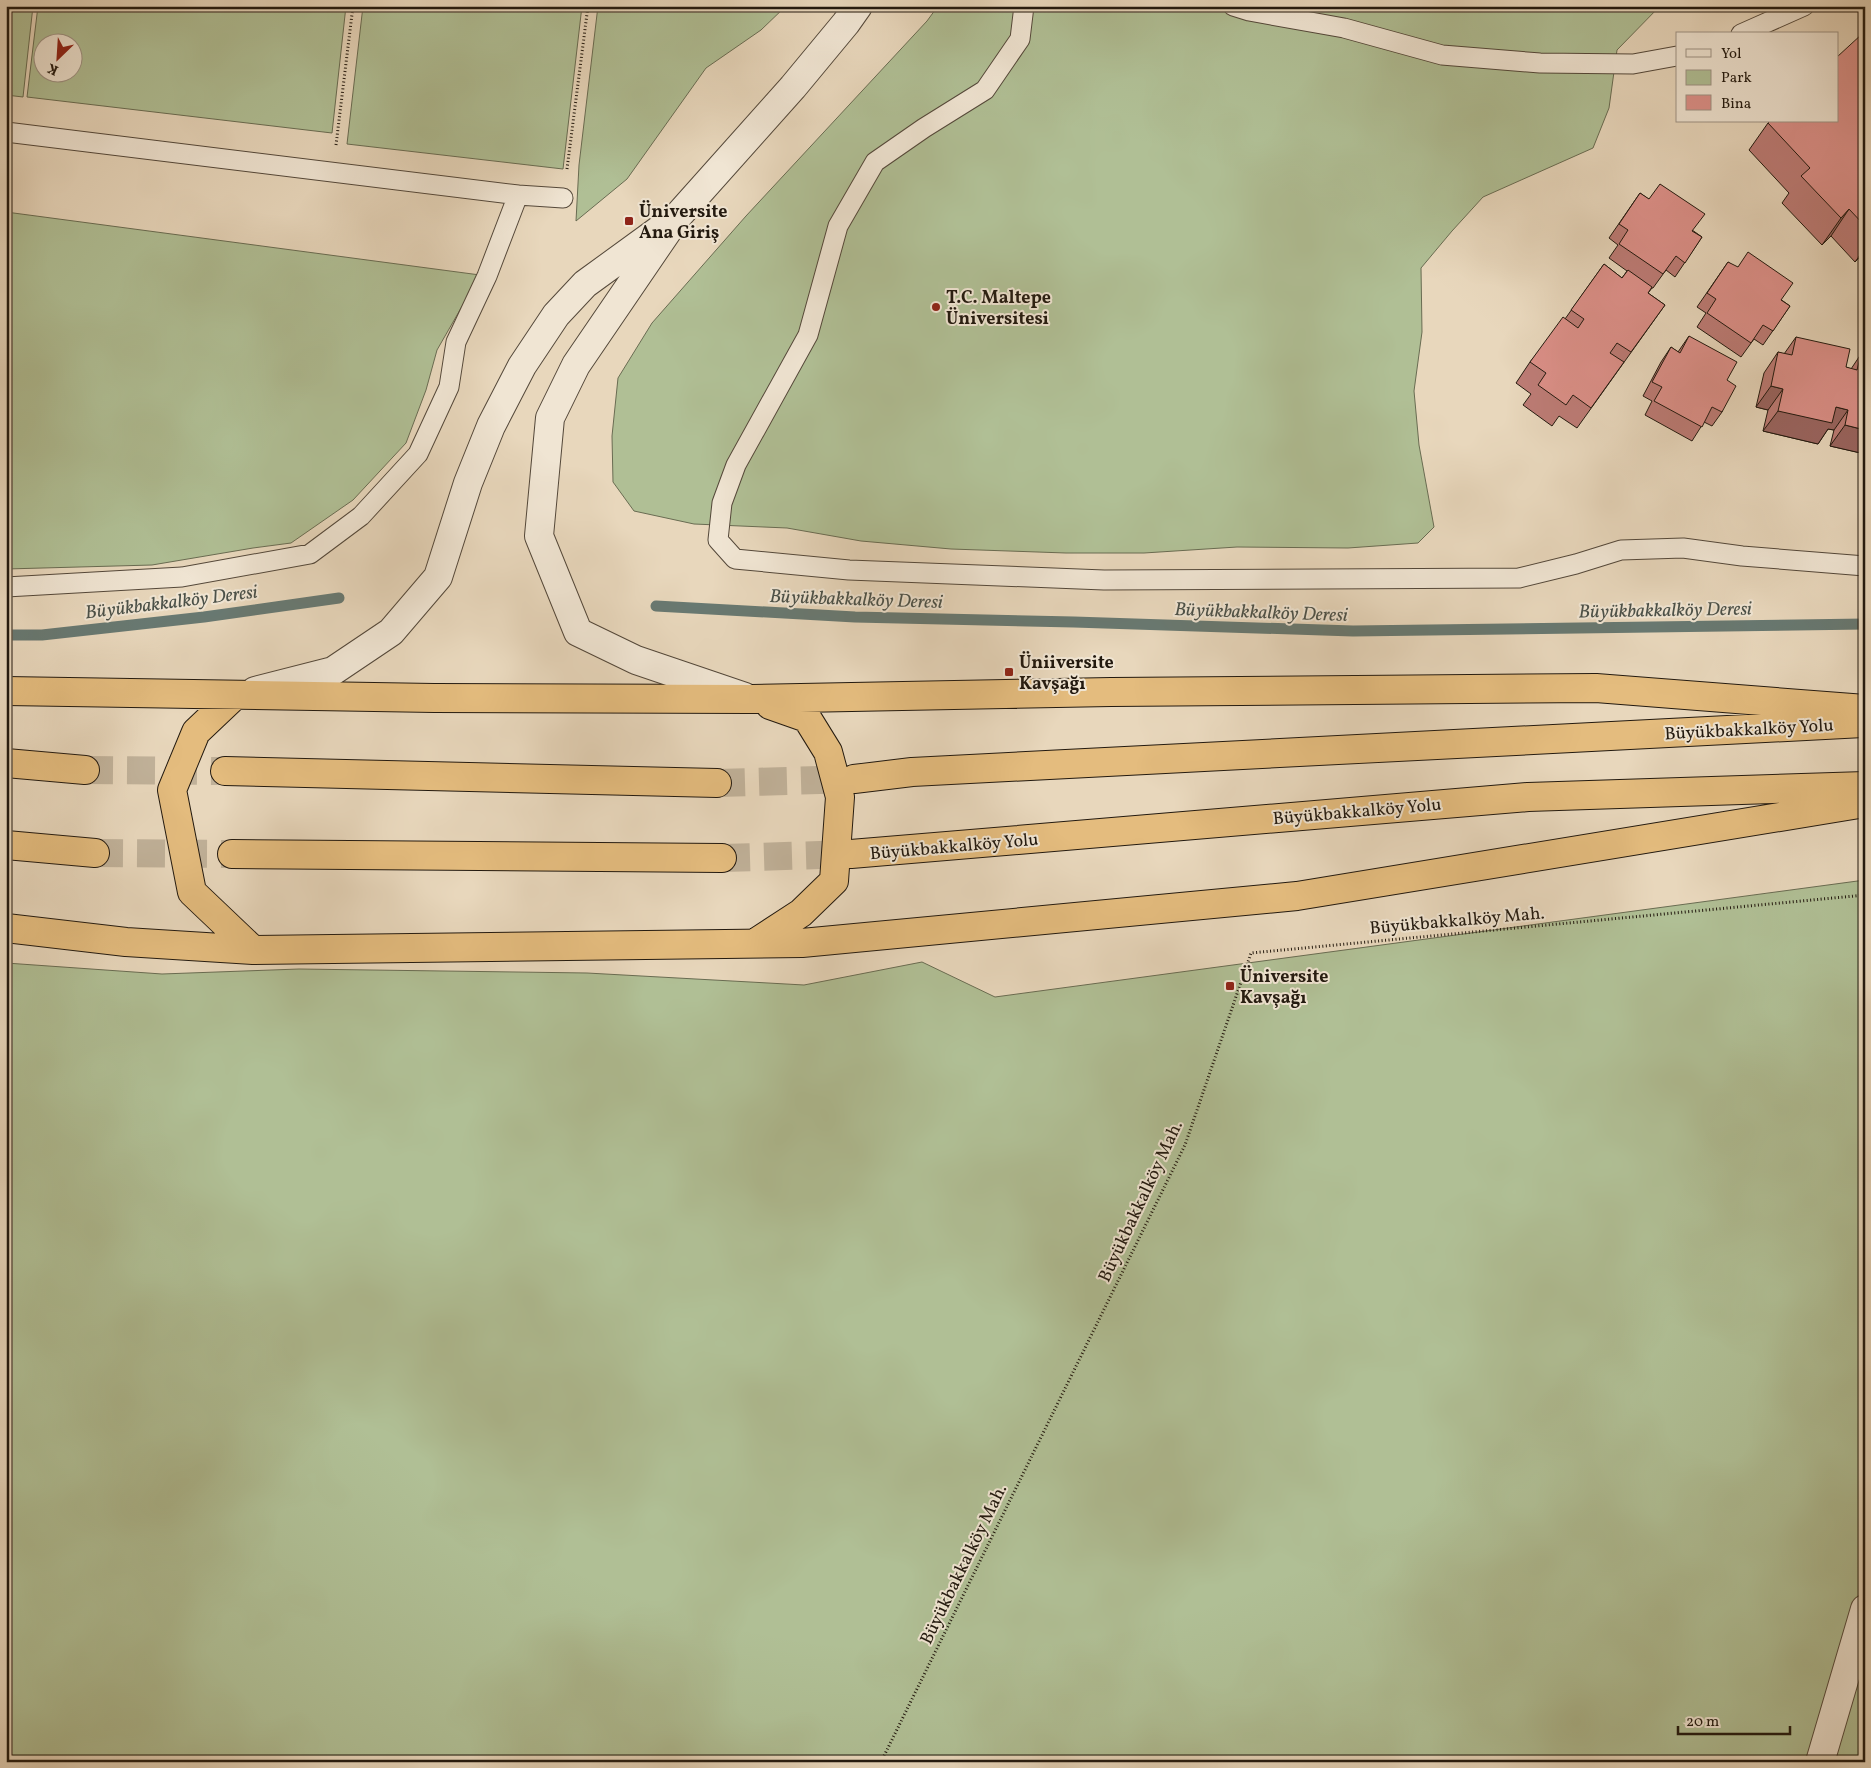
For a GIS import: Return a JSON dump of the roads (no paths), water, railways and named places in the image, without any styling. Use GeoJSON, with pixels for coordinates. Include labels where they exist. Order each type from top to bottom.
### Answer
{"type":"FeatureCollection","features":[{"type":"Feature","properties":{"kind":"highway"},"geometry":{"type":"LineString","coordinates":[[6,690],[234,696],[752,699],[1110,692],[1596,688],[1865,709]]}},
{"type":"Feature","properties":{"kind":"highway"},"geometry":{"type":"LineString","coordinates":[[234,696],[196,732],[172,790],[192,892],[253,950]]}},
{"type":"Feature","properties":{"kind":"highway"},"geometry":{"type":"LineString","coordinates":[[752,699],[807,718],[828,752],[840,797],[834,880],[801,913],[755,943]]}},
{"type":"Feature","properties":{"kind":"highway","name":"Büyükbakkalköy Yolu"},"geometry":{"type":"LineString","coordinates":[[854,779],[912,772],[1865,723]]}},
{"type":"Feature","properties":{"kind":"highway"},"geometry":{"type":"LineString","coordinates":[[6,763],[85,770]]}},
{"type":"Feature","properties":{"kind":"highway"},"geometry":{"type":"LineString","coordinates":[[225,771],[717,783]]}},
{"type":"Feature","properties":{"kind":"highway","name":"Büyükbakkalköy Yolu"},"geometry":{"type":"LineString","coordinates":[[850,854],[1528,797],[1865,786]]}},
{"type":"Feature","properties":{"kind":"highway"},"geometry":{"type":"LineString","coordinates":[[6,928],[126,942],[253,950],[802,943],[1297,896],[1865,803]]}},
{"type":"Feature","properties":{"kind":"highway"},"geometry":{"type":"LineString","coordinates":[[6,845],[95,853]]}},
{"type":"Feature","properties":{"kind":"highway"},"geometry":{"type":"LineString","coordinates":[[232,854],[722,858]]}},
{"type":"Feature","properties":{"kind":"street"},"geometry":{"type":"LineString","coordinates":[[752,699],[636,660],[578,632],[538,536],[550,418],[576,365],[677,217],[798,80],[858,6]]}},
{"type":"Feature","properties":{"kind":"street"},"geometry":{"type":"LineString","coordinates":[[234,696],[333,671],[390,632],[438,578],[468,483],[491,426],[522,366],[556,315],[585,284],[677,217]]}},
{"type":"Feature","properties":{"kind":"street"},"geometry":{"type":"LineString","coordinates":[[1820,1762],[1865,1609]]}},
{"type":"Feature","properties":{"kind":"lane"},"geometry":{"type":"LineString","coordinates":[[1024,6],[1020,39],[986,90],[924,128],[875,162],[838,226],[808,334],[736,465],[722,503],[718,540],[735,559],[849,570],[1104,580],[1519,578],[1576,564],[1620,550],[1684,548],[1742,556],[1865,566]]}},
{"type":"Feature","properties":{"kind":"lane"},"geometry":{"type":"LineString","coordinates":[[1233,6],[1249,11],[1344,28],[1442,55],[1540,63],[1624,64],[1676,56]]}},
{"type":"Feature","properties":{"kind":"lane"},"geometry":{"type":"LineString","coordinates":[[1746,32],[1804,6]]}},
{"type":"Feature","properties":{"kind":"lane"},"geometry":{"type":"LineString","coordinates":[[6,132],[518,195],[563,198]]}},
{"type":"Feature","properties":{"kind":"lane"},"geometry":{"type":"LineString","coordinates":[[6,587],[182,577],[310,554],[361,516],[418,454],[449,387],[456,342],[487,276],[518,195]]}},
{"type":"Feature","properties":{"kind":"waterway","name":"Büyükbakkalköy Deresi"},"geometry":{"type":"LineString","coordinates":[[6,635],[42,635],[204,617],[339,598]]}},
{"type":"Feature","properties":{"kind":"waterway","name":"Büyükbakkalköy Deresi"},"geometry":{"type":"LineString","coordinates":[[656,606],[855,617],[1353,631],[1865,624]]}},
{"type":"Feature","properties":{"kind":"tunnel"},"geometry":{"type":"LineString","coordinates":[[85,770],[225,771]]}},
{"type":"Feature","properties":{"kind":"tunnel"},"geometry":{"type":"LineString","coordinates":[[717,783],[854,779]]}},
{"type":"Feature","properties":{"kind":"tunnel"},"geometry":{"type":"LineString","coordinates":[[95,853],[232,854]]}},
{"type":"Feature","properties":{"kind":"tunnel"},"geometry":{"type":"LineString","coordinates":[[722,858],[851,854]]}},
{"type":"Feature","properties":{"kind":"place","name":"Üniversite Ana Giriş"},"geometry":{"type":"Point","coordinates":[629,221]}},
{"type":"Feature","properties":{"kind":"place","name":"T.C. Maltepe Üniversitesi"},"geometry":{"type":"Point","coordinates":[936,307]}},
{"type":"Feature","properties":{"kind":"place","name":"Üniiversite Kavşağı"},"geometry":{"type":"Point","coordinates":[1009,672]}},
{"type":"Feature","properties":{"kind":"place","name":"Üniversite Kavşağı"},"geometry":{"type":"Point","coordinates":[1230,986]}}]}
